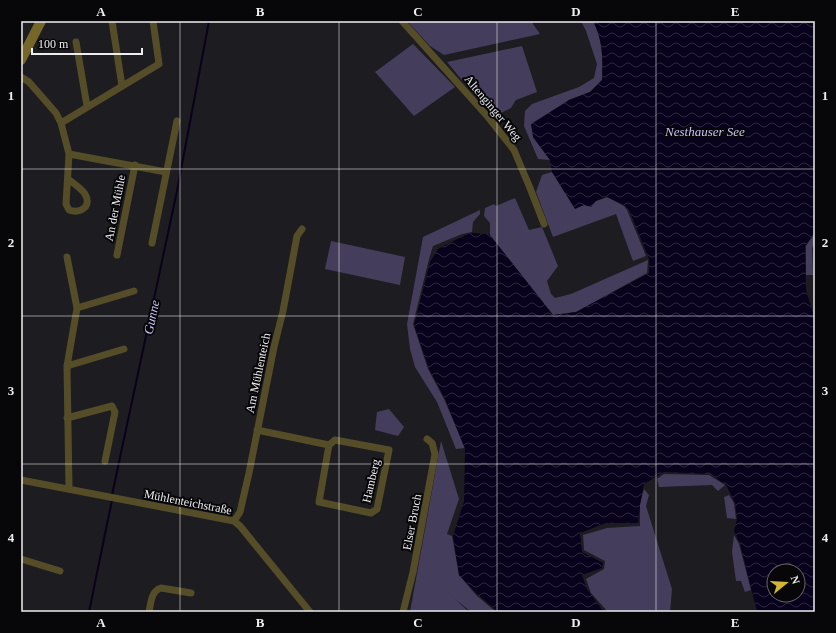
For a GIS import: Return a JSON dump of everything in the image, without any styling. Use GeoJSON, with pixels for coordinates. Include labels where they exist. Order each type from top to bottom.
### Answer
{"type":"FeatureCollection","features":[{"type":"Feature","properties":{"kind":"street"},"geometry":{"type":"LineString","coordinates":[[21,60],[41,21]]}},
{"type":"Feature","properties":{"kind":"street"},"geometry":{"type":"LineString","coordinates":[[112,21],[122,86]]}},
{"type":"Feature","properties":{"kind":"street"},"geometry":{"type":"LineString","coordinates":[[61,123],[159,64],[153,21]]}},
{"type":"Feature","properties":{"kind":"street","name":"Altenginger Weg"},"geometry":{"type":"LineString","coordinates":[[402,21],[488,117],[514,150],[544,224]]}},
{"type":"Feature","properties":{"kind":"street"},"geometry":{"type":"LineString","coordinates":[[76,42],[87,106]]}},
{"type":"Feature","properties":{"kind":"street"},"geometry":{"type":"LineString","coordinates":[[21,77],[29,82],[56,113],[61,123],[70,154],[68,178],[66,204],[69,210],[75,212],[81,211],[86,208],[87,202],[84,193],[68,178]]}},
{"type":"Feature","properties":{"kind":"street"},"geometry":{"type":"LineString","coordinates":[[152,243],[177,121]]}},
{"type":"Feature","properties":{"kind":"street","name":"An der Mühle"},"geometry":{"type":"LineString","coordinates":[[70,154],[166,172]]}},
{"type":"Feature","properties":{"kind":"street","name":"An der Mühle"},"geometry":{"type":"LineString","coordinates":[[117,255],[135,166]]}},
{"type":"Feature","properties":{"kind":"street","name":"Am Mühlenteich"},"geometry":{"type":"LineString","coordinates":[[234,521],[240,512],[274,347],[283,311],[297,236],[302,229]]}},
{"type":"Feature","properties":{"kind":"street"},"geometry":{"type":"LineString","coordinates":[[67,257],[77,308],[67,366],[69,488]]}},
{"type":"Feature","properties":{"kind":"street"},"geometry":{"type":"LineString","coordinates":[[77,308],[134,291]]}},
{"type":"Feature","properties":{"kind":"street"},"geometry":{"type":"LineString","coordinates":[[67,366],[124,349]]}},
{"type":"Feature","properties":{"kind":"street"},"geometry":{"type":"LineString","coordinates":[[67,418],[112,406],[115,412],[105,461]]}},
{"type":"Feature","properties":{"kind":"street","name":"Hamberg"},"geometry":{"type":"LineString","coordinates":[[257,430],[329,445]]}},
{"type":"Feature","properties":{"kind":"street","name":"Elser Bruch"},"geometry":{"type":"LineString","coordinates":[[403,612],[413,572],[435,454],[432,443],[427,439]]}},
{"type":"Feature","properties":{"kind":"street","name":"Hamberg"},"geometry":{"type":"LineString","coordinates":[[335,440],[389,450],[377,509],[371,513],[319,502],[329,445],[335,440]]}},
{"type":"Feature","properties":{"kind":"street","name":"Mühlenteichstraße"},"geometry":{"type":"LineString","coordinates":[[21,480],[69,488],[109,498],[234,521],[240,526],[310,612]]}},
{"type":"Feature","properties":{"kind":"street"},"geometry":{"type":"LineString","coordinates":[[21,559],[60,571]]}},
{"type":"Feature","properties":{"kind":"street"},"geometry":{"type":"LineString","coordinates":[[149,612],[152,596],[161,588],[191,593]]}},
{"type":"Feature","properties":{"kind":"shaded area"},"geometry":{"type":"Polygon","coordinates":[[[407,21],[531,21],[540,34],[444,55],[430,46],[407,21]]]}},
{"type":"Feature","properties":{"kind":"shaded area"},"geometry":{"type":"Polygon","coordinates":[[[581,21],[593,21],[599,36],[602,50],[602,80],[590,92],[569,100],[533,137],[550,160],[538,159],[524,126],[525,111],[532,104],[579,87],[594,78],[597,64],[581,21]]]}},
{"type":"Feature","properties":{"kind":"shaded area"},"geometry":{"type":"Polygon","coordinates":[[[413,44],[455,87],[414,116],[375,72],[413,44]]]}},
{"type":"Feature","properties":{"kind":"shaded area"},"geometry":{"type":"Polygon","coordinates":[[[522,46],[537,92],[516,100],[511,108],[499,114],[482,95],[476,97],[447,62],[522,46]]]}},
{"type":"Feature","properties":{"kind":"shaded area"},"geometry":{"type":"Polygon","coordinates":[[[552,172],[575,208],[607,197],[624,206],[646,256],[633,261],[616,214],[553,237],[536,192],[542,175],[552,172]]]}},
{"type":"Feature","properties":{"kind":"shaded area"},"geometry":{"type":"Polygon","coordinates":[[[515,198],[529,230],[542,227],[558,266],[547,281],[551,294],[555,298],[571,294],[648,260],[647,273],[576,312],[553,315],[490,235],[490,223],[484,216],[485,208],[494,204],[496,206],[515,198]]]}},
{"type":"Feature","properties":{"kind":"shaded area"},"geometry":{"type":"Polygon","coordinates":[[[480,210],[480,214],[473,222],[472,232],[462,234],[433,246],[413,324],[428,369],[444,399],[465,448],[456,449],[437,402],[415,367],[410,349],[407,324],[423,237],[480,210]]]}},
{"type":"Feature","properties":{"kind":"shaded area"},"geometry":{"type":"Polygon","coordinates":[[[815,233],[815,243],[812,248],[813,275],[806,275],[806,246],[815,233]]]}},
{"type":"Feature","properties":{"kind":"shaded area"},"geometry":{"type":"Polygon","coordinates":[[[331,241],[405,257],[400,285],[325,269],[331,241]]]}},
{"type":"Feature","properties":{"kind":"shaded area"},"geometry":{"type":"Polygon","coordinates":[[[389,409],[404,427],[398,436],[375,430],[377,412],[389,409]]]}},
{"type":"Feature","properties":{"kind":"shaded area"},"geometry":{"type":"Polygon","coordinates":[[[441,441],[459,499],[447,534],[452,536],[459,575],[476,595],[496,612],[471,612],[454,598],[469,612],[410,612],[441,441]]]}},
{"type":"Feature","properties":{"kind":"shaded area"},"geometry":{"type":"Polygon","coordinates":[[[664,474],[709,475],[725,485],[718,491],[712,485],[659,487],[657,479],[664,474]]]}},
{"type":"Feature","properties":{"kind":"shaded area"},"geometry":{"type":"Polygon","coordinates":[[[644,489],[649,495],[646,506],[672,589],[670,612],[608,612],[591,593],[586,579],[604,569],[605,561],[584,550],[583,535],[607,528],[640,526],[640,504],[644,489]]]}},
{"type":"Feature","properties":{"kind":"shaded area"},"geometry":{"type":"Polygon","coordinates":[[[729,495],[734,503],[736,519],[727,518],[724,497],[729,495]]]}},
{"type":"Feature","properties":{"kind":"shaded area"},"geometry":{"type":"Polygon","coordinates":[[[734,535],[739,544],[751,590],[745,592],[741,581],[736,581],[732,552],[734,535]]]}},
{"type":"Feature","properties":{"kind":"water","name":"Nesthauser See"},"geometry":{"type":"Polygon","coordinates":[[[593,21],[815,21],[815,232],[805,246],[806,289],[815,321],[815,612],[757,612],[740,544],[734,531],[737,519],[735,503],[726,485],[710,474],[664,472],[644,484],[638,523],[606,523],[580,533],[582,552],[603,563],[602,568],[582,575],[587,589],[604,612],[498,612],[477,594],[459,575],[453,536],[464,501],[465,449],[445,399],[429,369],[414,325],[430,262],[438,249],[472,233],[489,234],[553,315],[576,312],[649,273],[649,259],[629,210],[624,205],[607,197],[596,201],[591,207],[584,205],[575,209],[552,172],[550,160],[533,137],[531,124],[569,100],[590,92],[602,80],[602,50],[599,35],[593,21]]]}},
{"type":"Feature","properties":{"kind":"waterway","name":"Gunne"},"geometry":{"type":"LineString","coordinates":[[112,495],[177,191],[209,21]]}},
{"type":"Feature","properties":{"kind":"waterway","name":"Gunne"},"geometry":{"type":"LineString","coordinates":[[89,612],[112,500]]}}]}
